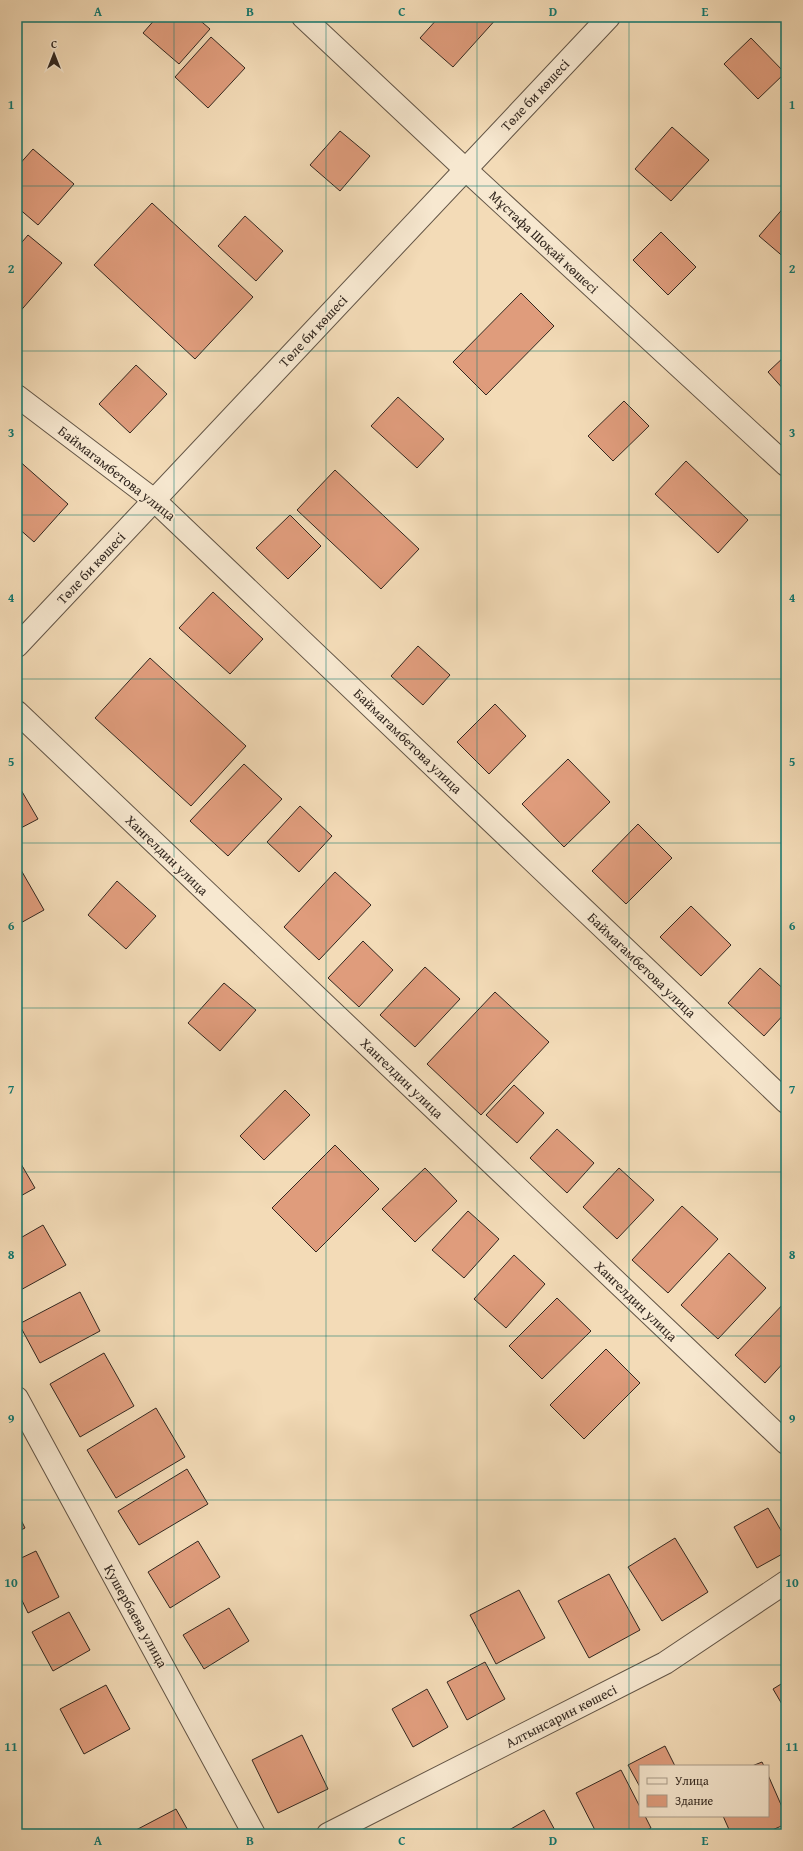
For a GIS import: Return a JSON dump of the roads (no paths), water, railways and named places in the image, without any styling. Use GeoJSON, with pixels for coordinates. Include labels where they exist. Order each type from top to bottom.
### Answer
{"type":"FeatureCollection","features":[{"type":"Feature","properties":{"kind":"street","name":"Мұстафа Шоқай көшесі"},"geometry":{"type":"LineString","coordinates":[[303,17],[465,169],[786,465]]}},
{"type":"Feature","properties":{"kind":"street","name":"Төле би көшесі"},"geometry":{"type":"LineString","coordinates":[[17,646],[608,17]]}},
{"type":"Feature","properties":{"kind":"street","name":"Баймагамбетова улица"},"geometry":{"type":"LineString","coordinates":[[17,396],[154,500],[786,1102]]}},
{"type":"Feature","properties":{"kind":"street","name":"Хангелдин улица"},"geometry":{"type":"LineString","coordinates":[[17,712],[786,1444]]}},
{"type":"Feature","properties":{"kind":"street","name":"Кушербаева улица"},"geometry":{"type":"LineString","coordinates":[[17,1398],[254,1834]]}},
{"type":"Feature","properties":{"kind":"street","name":"Алтынсарин көшесі"},"geometry":{"type":"LineString","coordinates":[[328,1834],[665,1663],[786,1582]]}}]}
